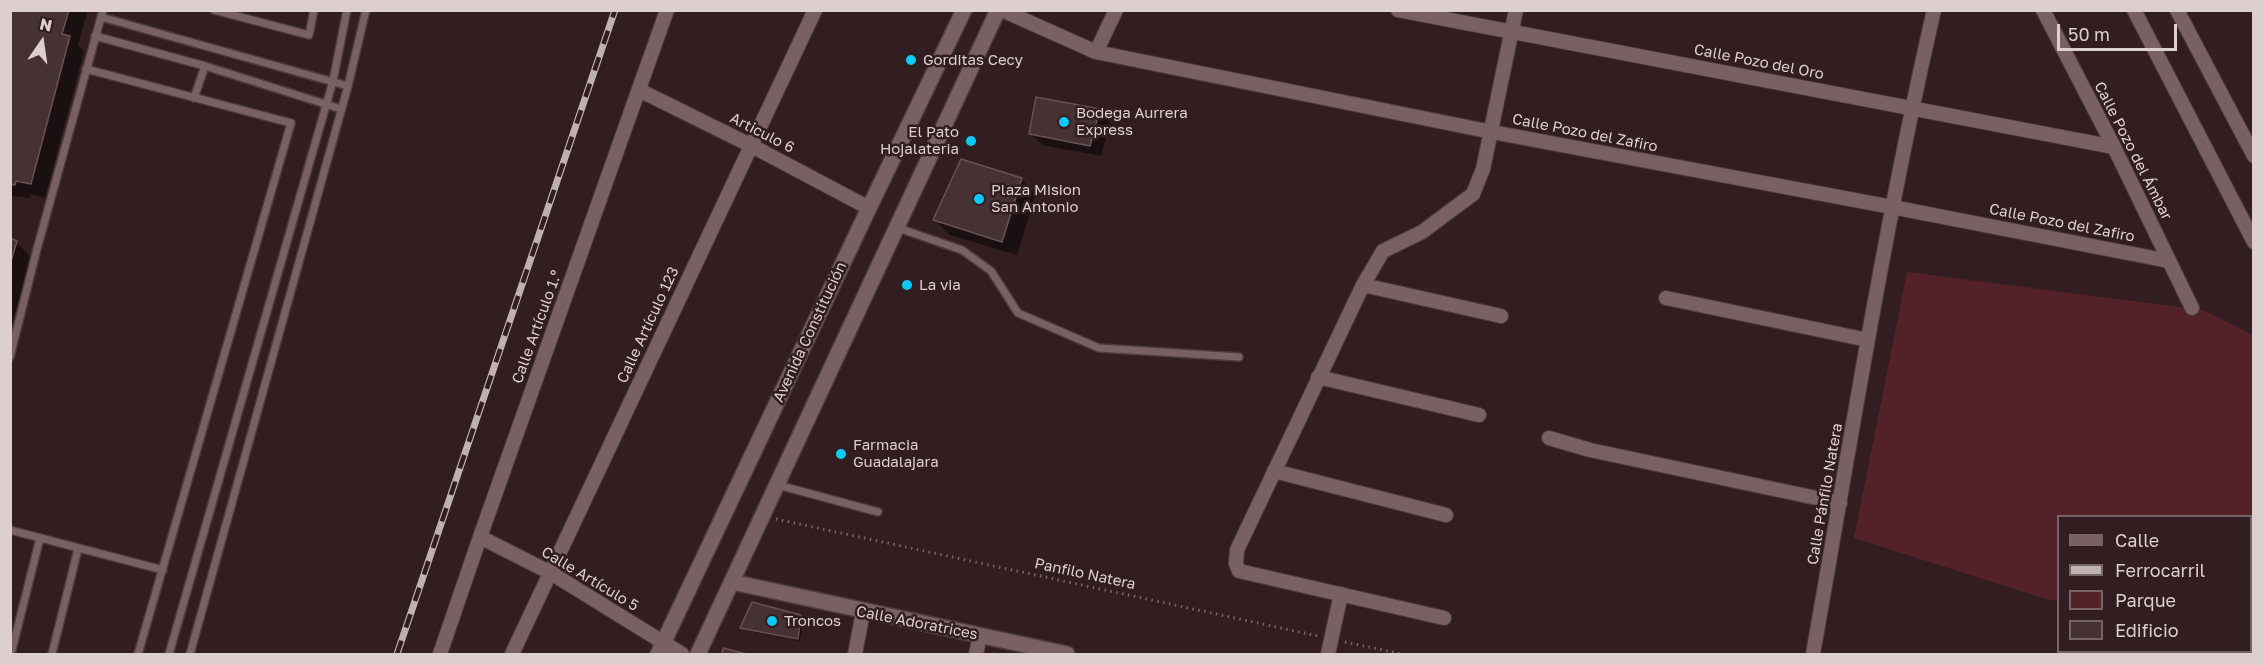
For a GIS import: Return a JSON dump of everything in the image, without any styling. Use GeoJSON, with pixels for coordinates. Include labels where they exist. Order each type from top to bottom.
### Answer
{"type":"FeatureCollection","features":[{"type":"Feature","properties":{"kind":"main road","name":"Avenida Constitución"},"geometry":{"type":"LineString","coordinates":[[661,648],[964,10]]}},
{"type":"Feature","properties":{"kind":"main road"},"geometry":{"type":"LineString","coordinates":[[698,654],[1000,10]]}},
{"type":"Feature","properties":{"kind":"main road","name":"Calle Adoratrices"},"geometry":{"type":"LineString","coordinates":[[732,582],[863,612],[1067,654]]}},
{"type":"Feature","properties":{"kind":"street","name":"Calle Artículo 1.º"},"geometry":{"type":"LineString","coordinates":[[440,654],[669,10]]}},
{"type":"Feature","properties":{"kind":"street","name":"Calle Artículo 123"},"geometry":{"type":"LineString","coordinates":[[512,654],[815,10]]}},
{"type":"Feature","properties":{"kind":"street","name":"Calle Pozo del Zafiro"},"geometry":{"type":"LineString","coordinates":[[1000,10],[1096,52],[1492,132],[2169,261]]}},
{"type":"Feature","properties":{"kind":"street"},"geometry":{"type":"LineString","coordinates":[[1096,52],[1116,10]]}},
{"type":"Feature","properties":{"kind":"street","name":"Calle Pozo del Oro"},"geometry":{"type":"LineString","coordinates":[[1398,10],[2114,147]]}},
{"type":"Feature","properties":{"kind":"street"},"geometry":{"type":"LineString","coordinates":[[1444,618],[1239,571],[1236,564],[1237,550],[1318,377],[1363,285],[1383,251],[1422,232],[1473,194],[1483,169],[1492,132],[1516,10]]}},
{"type":"Feature","properties":{"kind":"street"},"geometry":{"type":"LineString","coordinates":[[1892,207],[1911,108],[1934,10]]}},
{"type":"Feature","properties":{"kind":"street","name":"Calle Pozo del Ámbar"},"geometry":{"type":"LineString","coordinates":[[2043,10],[2114,147],[2192,308]]}},
{"type":"Feature","properties":{"kind":"street"},"geometry":{"type":"LineString","coordinates":[[2134,10],[2253,242]]}},
{"type":"Feature","properties":{"kind":"street"},"geometry":{"type":"LineString","coordinates":[[2177,10],[2253,156]]}},
{"type":"Feature","properties":{"kind":"street","name":"Articulo 6"},"geometry":{"type":"LineString","coordinates":[[639,90],[750,145],[868,208]]}},
{"type":"Feature","properties":{"kind":"street","name":"Calle Pánfilo Natera"},"geometry":{"type":"LineString","coordinates":[[1813,654],[1892,207]]}},
{"type":"Feature","properties":{"kind":"street"},"geometry":{"type":"LineString","coordinates":[[1363,285],[1501,316]]}},
{"type":"Feature","properties":{"kind":"street"},"geometry":{"type":"LineString","coordinates":[[1666,298],[1868,340]]}},
{"type":"Feature","properties":{"kind":"street"},"geometry":{"type":"LineString","coordinates":[[1318,377],[1479,415]]}},
{"type":"Feature","properties":{"kind":"street"},"geometry":{"type":"LineString","coordinates":[[1549,438],[1590,450],[1840,503]]}},
{"type":"Feature","properties":{"kind":"street"},"geometry":{"type":"LineString","coordinates":[[1274,471],[1446,515]]}},
{"type":"Feature","properties":{"kind":"street","name":"Calle Artículo 5"},"geometry":{"type":"LineString","coordinates":[[480,537],[551,573],[661,648],[682,654]]}},
{"type":"Feature","properties":{"kind":"street"},"geometry":{"type":"LineString","coordinates":[[1328,654],[1341,594]]}},
{"type":"Feature","properties":{"kind":"street"},"geometry":{"type":"LineString","coordinates":[[855,654],[863,612]]}},
{"type":"Feature","properties":{"kind":"street"},"geometry":{"type":"LineString","coordinates":[[976,654],[980,635]]}},
{"type":"Feature","properties":{"kind":"lane"},"geometry":{"type":"LineString","coordinates":[[214,10],[309,35],[314,10]]}},
{"type":"Feature","properties":{"kind":"lane"},"geometry":{"type":"LineString","coordinates":[[169,654],[333,81],[347,10]]}},
{"type":"Feature","properties":{"kind":"lane"},"geometry":{"type":"LineString","coordinates":[[190,654],[348,86],[366,10]]}},
{"type":"Feature","properties":{"kind":"lane"},"geometry":{"type":"LineString","coordinates":[[10,357],[37,249],[102,14],[348,86]]}},
{"type":"Feature","properties":{"kind":"lane"},"geometry":{"type":"LineString","coordinates":[[95,36],[205,66],[341,109]]}},
{"type":"Feature","properties":{"kind":"lane"},"geometry":{"type":"LineString","coordinates":[[194,98],[205,66]]}},
{"type":"Feature","properties":{"kind":"lane"},"geometry":{"type":"LineString","coordinates":[[86,69],[291,123],[138,654]]}},
{"type":"Feature","properties":{"kind":"lane"},"geometry":{"type":"LineString","coordinates":[[898,228],[962,250],[991,271],[1018,313],[1099,348],[1239,357]]}},
{"type":"Feature","properties":{"kind":"lane"},"geometry":{"type":"LineString","coordinates":[[778,484],[878,512]]}},
{"type":"Feature","properties":{"kind":"lane"},"geometry":{"type":"LineString","coordinates":[[10,531],[162,570]]}},
{"type":"Feature","properties":{"kind":"lane"},"geometry":{"type":"LineString","coordinates":[[11,654],[40,538]]}},
{"type":"Feature","properties":{"kind":"lane"},"geometry":{"type":"LineString","coordinates":[[52,654],[78,549]]}},
{"type":"Feature","properties":{"kind":"lane"},"geometry":{"type":"LineString","coordinates":[[10,619],[20,621]]}},
{"type":"Feature","properties":{"kind":"path","name":"Panfilo Natera"},"geometry":{"type":"LineString","coordinates":[[763,516],[1402,654]]}},
{"type":"Feature","properties":{"kind":"green space"},"geometry":{"type":"Polygon","coordinates":[[[1907,272],[2203,310],[2253,335],[2254,565],[2252,566],[2252,515],[2057,515],[2057,601],[1854,538],[1907,272]]]}},
{"type":"Feature","properties":{"kind":"building"},"geometry":{"type":"Polygon","coordinates":[[[10,10],[69,10],[62,34],[70,36],[31,184],[16,181],[15,185],[10,184],[10,10]]]}},
{"type":"Feature","properties":{"kind":"building","name":"Bodega Aurrera Express"},"geometry":{"type":"Polygon","coordinates":[[[1036,97],[1100,109],[1090,146],[1029,134],[1036,97]]]}},
{"type":"Feature","properties":{"kind":"building","name":"Plaza Mision San Antonio"},"geometry":{"type":"Polygon","coordinates":[[[961,159],[1022,178],[1002,242],[933,220],[961,159]]]}},
{"type":"Feature","properties":{"kind":"building"},"geometry":{"type":"Polygon","coordinates":[[[10,238],[17,241],[10,265],[10,238]]]}},
{"type":"Feature","properties":{"kind":"building","name":"Troncos"},"geometry":{"type":"Polygon","coordinates":[[[752,602],[801,615],[798,639],[740,628],[752,602]]]}},
{"type":"Feature","properties":{"kind":"building"},"geometry":{"type":"Polygon","coordinates":[[[723,648],[747,654],[722,654],[723,648]]]}},
{"type":"Feature","properties":{"kind":"railway"},"geometry":{"type":"LineString","coordinates":[[397,654],[615,10]]}},
{"type":"Feature","properties":{"kind":"place","name":"Gorditas Cecy"},"geometry":{"type":"Point","coordinates":[911,60]}},
{"type":"Feature","properties":{"kind":"place","name":"Bodega Aurrera Express"},"geometry":{"type":"Point","coordinates":[1064,122]}},
{"type":"Feature","properties":{"kind":"place","name":"El Pato Hojalateria"},"geometry":{"type":"Point","coordinates":[971,141]}},
{"type":"Feature","properties":{"kind":"place","name":"Plaza Mision San Antonio"},"geometry":{"type":"Point","coordinates":[979,199]}},
{"type":"Feature","properties":{"kind":"place","name":"La via"},"geometry":{"type":"Point","coordinates":[907,285]}},
{"type":"Feature","properties":{"kind":"place","name":"Farmacia Guadalajara"},"geometry":{"type":"Point","coordinates":[841,454]}},
{"type":"Feature","properties":{"kind":"place","name":"Troncos"},"geometry":{"type":"Point","coordinates":[772,621]}}]}
